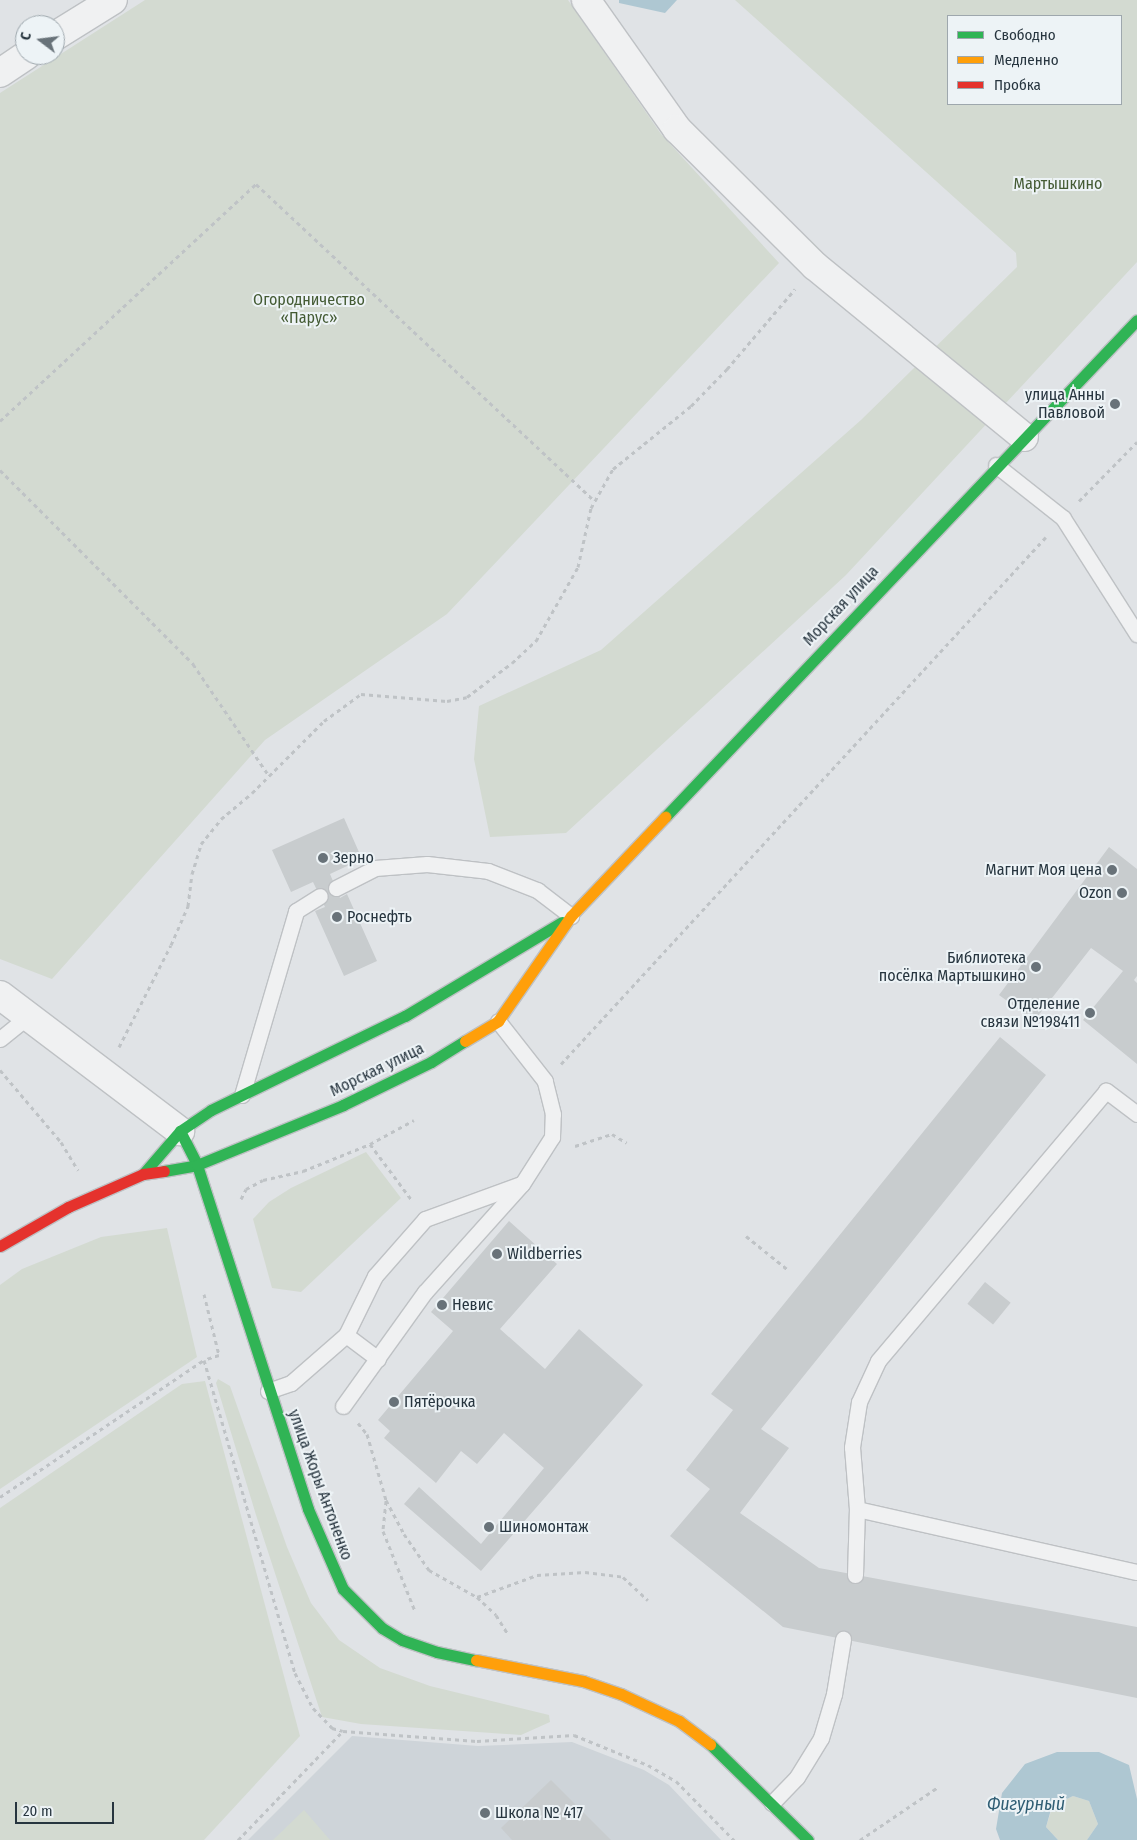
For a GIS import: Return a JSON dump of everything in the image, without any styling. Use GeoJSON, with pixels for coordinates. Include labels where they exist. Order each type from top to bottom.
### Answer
{"type":"FeatureCollection","features":[{"type":"Feature","properties":{"kind":"main road","name":"Морская улица"},"geometry":{"type":"LineString","coordinates":[[0,1246],[68,1207],[143,1174],[196,1165],[343,1105],[431,1062],[498,1021],[571,916],[996,465],[1137,320]]}},
{"type":"Feature","properties":{"kind":"main road","name":"Морская улица"},"geometry":{"type":"LineString","coordinates":[[143,1174],[180,1131],[211,1110],[405,1016],[571,916]]}},
{"type":"Feature","properties":{"kind":"main road","name":"улица Жоры Антоненко"},"geometry":{"type":"LineString","coordinates":[[180,1131],[196,1165],[268,1391],[330,1563],[343,1589],[382,1628],[402,1640],[436,1652],[583,1681],[621,1694],[679,1721],[725,1756],[808,1840]]}},
{"type":"Feature","properties":{"kind":"street"},"geometry":{"type":"LineString","coordinates":[[65,30],[113,0]]}},
{"type":"Feature","properties":{"kind":"street"},"geometry":{"type":"LineString","coordinates":[[586,0],[678,129],[814,266],[1024,437]]}},
{"type":"Feature","properties":{"kind":"street"},"geometry":{"type":"LineString","coordinates":[[0,73],[15,63]]}},
{"type":"Feature","properties":{"kind":"street"},"geometry":{"type":"LineString","coordinates":[[0,995],[180,1131]]}},
{"type":"Feature","properties":{"kind":"lane"},"geometry":{"type":"LineString","coordinates":[[996,465],[1063,518],[1137,634]]}},
{"type":"Feature","properties":{"kind":"lane"},"geometry":{"type":"LineString","coordinates":[[340,886],[375,868],[427,864],[488,871],[536,890],[571,916]]}},
{"type":"Feature","properties":{"kind":"lane"},"geometry":{"type":"LineString","coordinates":[[242,1095],[296,911],[320,896]]}},
{"type":"Feature","properties":{"kind":"lane"},"geometry":{"type":"LineString","coordinates":[[0,1038],[28,1016]]}},
{"type":"Feature","properties":{"kind":"lane"},"geometry":{"type":"LineString","coordinates":[[343,1406],[425,1292],[522,1184],[552,1137],[553,1114],[545,1080],[498,1021]]}},
{"type":"Feature","properties":{"kind":"lane"},"geometry":{"type":"LineString","coordinates":[[855,1575],[857,1509],[852,1447],[859,1402],[878,1361],[1106,1091],[1137,1114]]}},
{"type":"Feature","properties":{"kind":"lane"},"geometry":{"type":"LineString","coordinates":[[268,1391],[290,1383],[346,1335],[374,1276],[426,1219],[522,1184]]}},
{"type":"Feature","properties":{"kind":"lane"},"geometry":{"type":"LineString","coordinates":[[346,1335],[378,1359]]}},
{"type":"Feature","properties":{"kind":"lane"},"geometry":{"type":"LineString","coordinates":[[857,1509],[1137,1572]]}},
{"type":"Feature","properties":{"kind":"lane"},"geometry":{"type":"LineString","coordinates":[[772,1803],[797,1777],[821,1738],[834,1694],[843,1639]]}},
{"type":"Feature","properties":{"kind":"path"},"geometry":{"type":"LineString","coordinates":[[0,421],[256,184],[595,501]]}},
{"type":"Feature","properties":{"kind":"path"},"geometry":{"type":"LineString","coordinates":[[103,1073],[130,1029],[172,945],[188,906],[192,874],[201,844],[221,819],[269,776],[324,721],[361,694],[446,701],[467,697],[491,682],[536,641],[578,567],[595,501],[613,469],[691,406],[727,369],[814,266]]}},
{"type":"Feature","properties":{"kind":"path"},"geometry":{"type":"LineString","coordinates":[[545,1080],[1063,518],[1137,442]]}},
{"type":"Feature","properties":{"kind":"path"},"geometry":{"type":"LineString","coordinates":[[0,470],[193,664],[269,776]]}},
{"type":"Feature","properties":{"kind":"path"},"geometry":{"type":"LineString","coordinates":[[0,1070],[61,1142],[78,1171]]}},
{"type":"Feature","properties":{"kind":"path"},"geometry":{"type":"LineString","coordinates":[[239,1204],[246,1188],[263,1180],[303,1171],[370,1144],[414,1120]]}},
{"type":"Feature","properties":{"kind":"path"},"geometry":{"type":"LineString","coordinates":[[540,1158],[612,1134],[627,1143]]}},
{"type":"Feature","properties":{"kind":"path"},"geometry":{"type":"LineString","coordinates":[[370,1144],[426,1219]]}},
{"type":"Feature","properties":{"kind":"path"},"geometry":{"type":"LineString","coordinates":[[746,1236],[787,1269]]}},
{"type":"Feature","properties":{"kind":"path"},"geometry":{"type":"LineString","coordinates":[[0,1497],[204,1360]]}},
{"type":"Feature","properties":{"kind":"path"},"geometry":{"type":"LineString","coordinates":[[343,1406],[367,1434],[386,1500],[404,1534],[429,1570],[477,1596],[496,1615],[510,1639]]}},
{"type":"Feature","properties":{"kind":"path"},"geometry":{"type":"LineString","coordinates":[[386,1500],[383,1531],[417,1615]]}},
{"type":"Feature","properties":{"kind":"path"},"geometry":{"type":"LineString","coordinates":[[477,1596],[537,1575],[585,1572],[623,1577],[648,1600]]}},
{"type":"Feature","properties":{"kind":"path"},"geometry":{"type":"LineString","coordinates":[[238,1840],[343,1731]]}},
{"type":"Feature","properties":{"kind":"path"},"geometry":{"type":"LineString","coordinates":[[860,1840],[938,1787]]}},
{"type":"Feature","properties":{"kind":"shaded area","name":"Школа № 417"},"geometry":{"type":"Polygon","coordinates":[[[352,1736],[478,1746],[572,1742],[644,1770],[669,1785],[721,1840],[248,1840],[352,1736]]]}},
{"type":"Feature","properties":{"kind":"green space","name":"Огородничество «Парус»"},"geometry":{"type":"Polygon","coordinates":[[[145,0],[568,0],[661,134],[779,263],[447,614],[265,740],[52,979],[0,959],[0,93],[44,65],[65,65],[65,51],[145,0]]]}},
{"type":"Feature","properties":{"kind":"green space","name":"Мартышкино"},"geometry":{"type":"Polygon","coordinates":[[[735,0],[1137,0],[1137,262],[846,575],[566,833],[490,837],[474,759],[479,706],[601,650],[861,420],[1017,267],[1016,253],[735,0]]]}},
{"type":"Feature","properties":{"kind":"green space"},"geometry":{"type":"Polygon","coordinates":[[[366,1152],[401,1198],[301,1292],[272,1288],[253,1219],[269,1202],[291,1188],[366,1152]]]}},
{"type":"Feature","properties":{"kind":"green space"},"geometry":{"type":"Polygon","coordinates":[[[167,1228],[197,1357],[0,1489],[0,1285],[22,1269],[101,1237],[167,1228]]]}},
{"type":"Feature","properties":{"kind":"green space"},"geometry":{"type":"Polygon","coordinates":[[[218,1379],[230,1386],[287,1547],[311,1603],[339,1640],[380,1668],[430,1686],[549,1715],[550,1722],[521,1735],[361,1724],[322,1717],[256,1515],[216,1383],[218,1379]]]}},
{"type":"Feature","properties":{"kind":"green space"},"geometry":{"type":"Polygon","coordinates":[[[205,1381],[300,1736],[204,1840],[0,1840],[0,1508],[182,1384],[205,1381]]]}},
{"type":"Feature","properties":{"kind":"green space"},"geometry":{"type":"Polygon","coordinates":[[[1073,1796],[1089,1801],[1098,1824],[1087,1840],[1058,1840],[1046,1827],[1053,1805],[1073,1796]]]}},
{"type":"Feature","properties":{"kind":"green space"},"geometry":{"type":"Polygon","coordinates":[[[304,1810],[330,1840],[273,1840],[304,1810]]]}},
{"type":"Feature","properties":{"kind":"water"},"geometry":{"type":"Polygon","coordinates":[[[619,0],[677,0],[665,13],[619,3],[619,0]]]}},
{"type":"Feature","properties":{"kind":"water","name":"Фигурный"},"geometry":{"type":"Polygon","coordinates":[[[1057,1752],[1099,1752],[1129,1765],[1137,1799],[1137,1840],[1087,1840],[1098,1824],[1089,1801],[1073,1796],[1052,1806],[1046,1827],[1058,1840],[1000,1840],[996,1829],[1002,1793],[1025,1764],[1057,1752]]]}},
{"type":"Feature","properties":{"kind":"building"},"geometry":{"type":"Polygon","coordinates":[[[344,818],[362,859],[330,874],[340,898],[347,894],[377,961],[344,976],[315,911],[325,907],[313,882],[291,892],[272,850],[344,818]]]}},
{"type":"Feature","properties":{"kind":"building"},"geometry":{"type":"Polygon","coordinates":[[[1109,847],[1137,869],[1137,976],[1134,980],[1137,983],[1137,1064],[1083,1020],[1123,971],[1091,948],[1034,1021],[999,995],[1109,847]]]}},
{"type":"Feature","properties":{"kind":"building"},"geometry":{"type":"Polygon","coordinates":[[[1000,1037],[1046,1075],[761,1429],[789,1448],[740,1513],[819,1568],[1137,1627],[1137,1698],[783,1627],[670,1536],[710,1489],[686,1470],[733,1410],[711,1394],[1000,1037]]]}},
{"type":"Feature","properties":{"kind":"building"},"geometry":{"type":"Polygon","coordinates":[[[509,1221],[557,1264],[500,1329],[545,1369],[579,1329],[643,1385],[481,1571],[404,1504],[419,1487],[481,1544],[544,1468],[504,1433],[477,1464],[461,1451],[436,1483],[384,1438],[390,1431],[378,1420],[453,1331],[431,1312],[509,1221]]]}},
{"type":"Feature","properties":{"kind":"building"},"geometry":{"type":"Polygon","coordinates":[[[985,1282],[1011,1303],[993,1325],[967,1304],[985,1282]]]}},
{"type":"Feature","properties":{"kind":"building"},"geometry":{"type":"Polygon","coordinates":[[[551,1780],[611,1840],[512,1840],[501,1828],[551,1780]]]}},
{"type":"Feature","properties":{"kind":"traffic: fast"},"geometry":{"type":"LineString","coordinates":[[665,817],[1137,320]]}},
{"type":"Feature","properties":{"kind":"traffic: fast"},"geometry":{"type":"LineString","coordinates":[[143,1174],[180,1131],[211,1110],[405,1016],[562,922]]}},
{"type":"Feature","properties":{"kind":"traffic: fast"},"geometry":{"type":"LineString","coordinates":[[164,1171],[197,1165],[343,1105],[431,1062],[465,1041]]}},
{"type":"Feature","properties":{"kind":"traffic: fast"},"geometry":{"type":"LineString","coordinates":[[180,1131],[197,1165],[308,1509],[343,1589],[382,1628],[402,1640],[437,1652],[476,1660]]}},
{"type":"Feature","properties":{"kind":"traffic: fast"},"geometry":{"type":"LineString","coordinates":[[710,1744],[808,1840]]}},
{"type":"Feature","properties":{"kind":"traffic: slow"},"geometry":{"type":"LineString","coordinates":[[465,1041],[498,1021],[571,916],[665,817]]}},
{"type":"Feature","properties":{"kind":"traffic: slow"},"geometry":{"type":"LineString","coordinates":[[476,1660],[583,1681],[621,1694],[679,1721],[710,1744]]}},
{"type":"Feature","properties":{"kind":"traffic: jam"},"geometry":{"type":"LineString","coordinates":[[0,1246],[68,1207],[143,1174],[164,1171]]}},
{"type":"Feature","properties":{"kind":"place","name":"улица Анны Павловой"},"geometry":{"type":"Point","coordinates":[1115,404]}},
{"type":"Feature","properties":{"kind":"place","name":"Зерно"},"geometry":{"type":"Point","coordinates":[323,858]}},
{"type":"Feature","properties":{"kind":"place","name":"Магнит Моя цена"},"geometry":{"type":"Point","coordinates":[1112,870]}},
{"type":"Feature","properties":{"kind":"place","name":"Ozon"},"geometry":{"type":"Point","coordinates":[1122,893]}},
{"type":"Feature","properties":{"kind":"place","name":"Роснефть"},"geometry":{"type":"Point","coordinates":[337,917]}},
{"type":"Feature","properties":{"kind":"place","name":"Библиотека посёлка Мартышкино"},"geometry":{"type":"Point","coordinates":[1036,967]}},
{"type":"Feature","properties":{"kind":"place","name":"Отделение связи №198411"},"geometry":{"type":"Point","coordinates":[1090,1013]}},
{"type":"Feature","properties":{"kind":"place","name":"Wildberries"},"geometry":{"type":"Point","coordinates":[497,1254]}},
{"type":"Feature","properties":{"kind":"place","name":"Невис"},"geometry":{"type":"Point","coordinates":[442,1305]}},
{"type":"Feature","properties":{"kind":"place","name":"Пятёрочка"},"geometry":{"type":"Point","coordinates":[394,1402]}},
{"type":"Feature","properties":{"kind":"place","name":"Шиномонтаж"},"geometry":{"type":"Point","coordinates":[489,1527]}},
{"type":"Feature","properties":{"kind":"place","name":"Школа № 417"},"geometry":{"type":"Point","coordinates":[485,1813]}}]}
